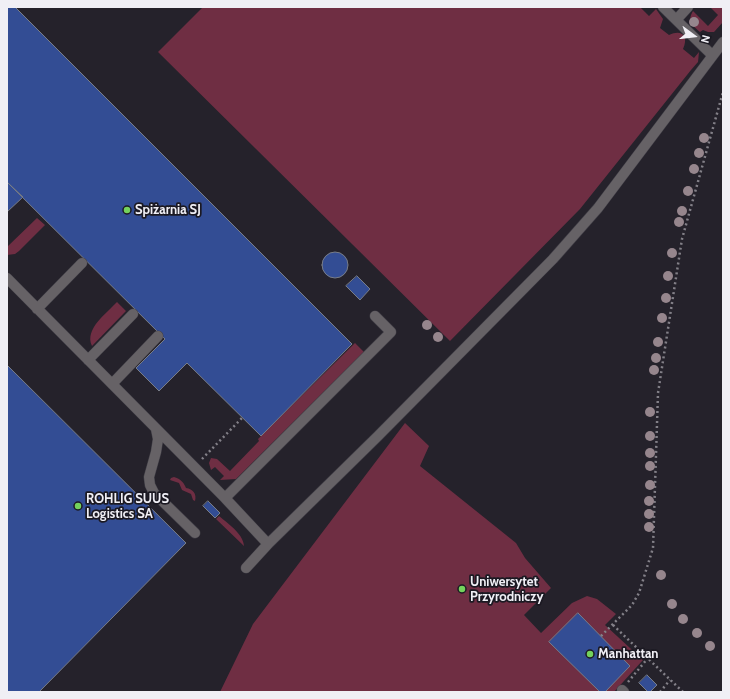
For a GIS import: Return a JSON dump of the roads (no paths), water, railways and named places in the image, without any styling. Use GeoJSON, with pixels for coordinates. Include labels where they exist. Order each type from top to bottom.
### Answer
{"type":"FeatureCollection","features":[{"type":"Feature","properties":{"kind":"street"},"geometry":{"type":"LineString","coordinates":[[664,7],[712,55]]}},
{"type":"Feature","properties":{"kind":"street"},"geometry":{"type":"LineString","coordinates":[[677,19],[688,7]]}},
{"type":"Feature","properties":{"kind":"street"},"geometry":{"type":"LineString","coordinates":[[246,568],[268,544],[384,430],[553,259],[598,208],[723,42]]}},
{"type":"Feature","properties":{"kind":"street"},"geometry":{"type":"LineString","coordinates":[[37,309],[82,264]]}},
{"type":"Feature","properties":{"kind":"street"},"geometry":{"type":"LineString","coordinates":[[7,278],[225,498],[268,544]]}},
{"type":"Feature","properties":{"kind":"street"},"geometry":{"type":"LineString","coordinates":[[88,360],[133,314]]}},
{"type":"Feature","properties":{"kind":"street"},"geometry":{"type":"LineString","coordinates":[[225,498],[391,332],[375,316]]}},
{"type":"Feature","properties":{"kind":"street"},"geometry":{"type":"LineString","coordinates":[[112,384],[158,336]]}},
{"type":"Feature","properties":{"kind":"street"},"geometry":{"type":"LineString","coordinates":[[156,428],[158,439],[149,477],[150,485],[154,493],[195,533]]}},
{"type":"Feature","properties":{"kind":"place","name":"Spiżarnia SJ"},"geometry":{"type":"Point","coordinates":[127,210]}},
{"type":"Feature","properties":{"kind":"place","name":"ROHLIG SUUS Logistics SA"},"geometry":{"type":"Point","coordinates":[78,506]}},
{"type":"Feature","properties":{"kind":"place","name":"Uniwersytet Przyrodniczy"},"geometry":{"type":"Point","coordinates":[462,589]}},
{"type":"Feature","properties":{"kind":"place","name":"Manhattan"},"geometry":{"type":"Point","coordinates":[590,654]}}]}
